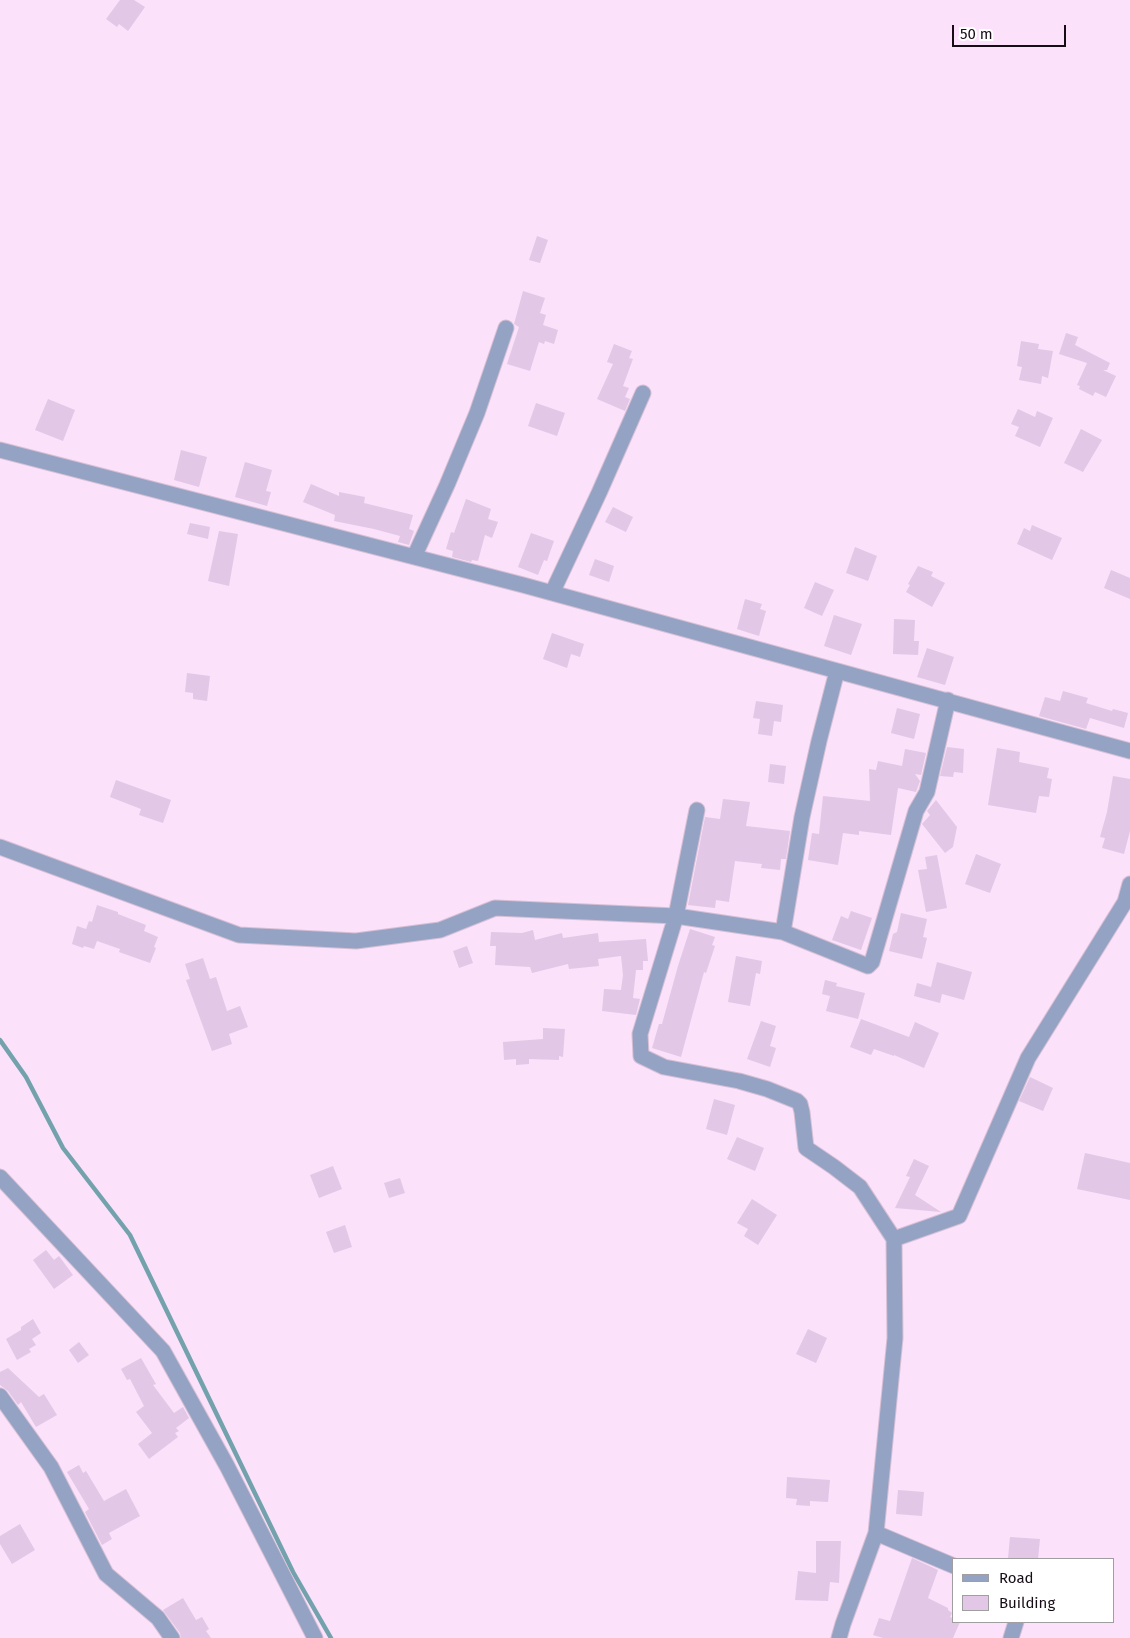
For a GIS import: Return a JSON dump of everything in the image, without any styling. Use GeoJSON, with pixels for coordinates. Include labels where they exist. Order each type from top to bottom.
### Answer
{"type":"FeatureCollection","features":[{"type":"Feature","properties":{"kind":"street"},"geometry":{"type":"LineString","coordinates":[[414,557],[477,413],[506,328]]}},
{"type":"Feature","properties":{"kind":"street"},"geometry":{"type":"LineString","coordinates":[[552,593],[643,393]]}},
{"type":"Feature","properties":{"kind":"street"},"geometry":{"type":"LineString","coordinates":[[0,450],[552,593],[1130,751]]}},
{"type":"Feature","properties":{"kind":"street"},"geometry":{"type":"LineString","coordinates":[[783,932],[802,817],[837,671]]}},
{"type":"Feature","properties":{"kind":"street"},"geometry":{"type":"LineString","coordinates":[[0,847],[239,935],[356,941],[440,930],[495,908],[676,916],[783,932],[868,966],[872,962],[916,810],[927,792],[948,700]]}},
{"type":"Feature","properties":{"kind":"street"},"geometry":{"type":"LineString","coordinates":[[697,810],[676,916],[640,1034],[641,1056],[664,1067],[739,1081],[767,1089],[797,1101],[802,1112],[806,1148],[860,1187],[894,1239],[895,1338],[876,1533],[843,1624],[840,1638]]}},
{"type":"Feature","properties":{"kind":"street"},"geometry":{"type":"LineString","coordinates":[[894,1239],[959,1216],[1028,1058],[1125,902],[1130,884]]}},
{"type":"Feature","properties":{"kind":"street"},"geometry":{"type":"LineString","coordinates":[[0,1177],[163,1351],[227,1466],[315,1638]]}},
{"type":"Feature","properties":{"kind":"street"},"geometry":{"type":"LineString","coordinates":[[0,1396],[51,1467],[106,1574],[158,1618],[172,1638]]}},
{"type":"Feature","properties":{"kind":"street"},"geometry":{"type":"LineString","coordinates":[[876,1533],[952,1565]]}},
{"type":"Feature","properties":{"kind":"street"},"geometry":{"type":"LineString","coordinates":[[1011,1638],[1016,1623]]}},
{"type":"Feature","properties":{"kind":"building"},"geometry":{"type":"Polygon","coordinates":[[[120,0],[134,0],[145,7],[128,31],[119,24],[117,27],[106,19],[120,0]]]}},
{"type":"Feature","properties":{"kind":"building"},"geometry":{"type":"Polygon","coordinates":[[[537,236],[548,240],[540,263],[529,260],[537,236]]]}},
{"type":"Feature","properties":{"kind":"building"},"geometry":{"type":"Polygon","coordinates":[[[523,291],[545,298],[540,313],[546,315],[543,325],[558,330],[554,344],[545,341],[544,344],[539,342],[530,371],[507,364],[519,327],[514,324],[523,291]]]}},
{"type":"Feature","properties":{"kind":"building"},"geometry":{"type":"Polygon","coordinates":[[[1066,333],[1078,337],[1075,345],[1110,363],[1107,370],[1103,370],[1116,376],[1106,397],[1095,392],[1093,396],[1079,389],[1080,386],[1077,385],[1087,363],[1059,354],[1066,333]]]}},
{"type":"Feature","properties":{"kind":"building"},"geometry":{"type":"Polygon","coordinates":[[[1021,341],[1039,344],[1038,349],[1053,351],[1048,378],[1042,376],[1041,384],[1019,380],[1022,367],[1017,366],[1021,341]]]}},
{"type":"Feature","properties":{"kind":"building"},"geometry":{"type":"Polygon","coordinates":[[[614,344],[632,351],[629,358],[633,359],[623,386],[629,388],[625,397],[630,399],[625,411],[597,399],[613,364],[607,362],[614,344]]]}},
{"type":"Feature","properties":{"kind":"building"},"geometry":{"type":"Polygon","coordinates":[[[48,399],[75,410],[63,441],[35,430],[48,399]]]}},
{"type":"Feature","properties":{"kind":"building"},"geometry":{"type":"Polygon","coordinates":[[[536,403],[565,413],[557,436],[528,426],[536,403]]]}},
{"type":"Feature","properties":{"kind":"building"},"geometry":{"type":"Polygon","coordinates":[[[1018,409],[1035,417],[1037,411],[1053,418],[1040,447],[1015,436],[1019,427],[1011,424],[1018,409]]]}},
{"type":"Feature","properties":{"kind":"building"},"geometry":{"type":"Polygon","coordinates":[[[1081,429],[1102,440],[1083,472],[1064,463],[1081,429]]]}},
{"type":"Feature","properties":{"kind":"building"},"geometry":{"type":"Polygon","coordinates":[[[181,450],[207,457],[199,487],[174,480],[181,450]]]}},
{"type":"Feature","properties":{"kind":"building"},"geometry":{"type":"Polygon","coordinates":[[[245,462],[272,470],[266,491],[271,492],[267,506],[235,497],[245,462]]]}},
{"type":"Feature","properties":{"kind":"building"},"geometry":{"type":"Polygon","coordinates":[[[311,484],[339,496],[339,492],[365,497],[364,503],[413,515],[409,529],[414,531],[409,545],[398,542],[400,536],[334,521],[335,515],[303,502],[311,484]]]}},
{"type":"Feature","properties":{"kind":"building"},"geometry":{"type":"Polygon","coordinates":[[[466,499],[491,509],[488,519],[498,522],[492,538],[485,535],[478,561],[472,560],[471,562],[452,557],[453,551],[446,549],[451,532],[454,533],[466,499]]]}},
{"type":"Feature","properties":{"kind":"building"},"geometry":{"type":"Polygon","coordinates":[[[613,507],[633,517],[626,532],[605,522],[613,507]]]}},
{"type":"Feature","properties":{"kind":"building"},"geometry":{"type":"Polygon","coordinates":[[[190,523],[210,527],[208,539],[187,534],[190,523]]]}},
{"type":"Feature","properties":{"kind":"building"},"geometry":{"type":"Polygon","coordinates":[[[1032,525],[1062,538],[1052,560],[1017,544],[1024,528],[1030,531],[1032,525]]]}},
{"type":"Feature","properties":{"kind":"building"},"geometry":{"type":"Polygon","coordinates":[[[219,531],[238,534],[229,586],[208,581],[219,531]]]}},
{"type":"Feature","properties":{"kind":"building"},"geometry":{"type":"Polygon","coordinates":[[[531,533],[554,541],[547,561],[544,560],[538,575],[518,567],[531,533]]]}},
{"type":"Feature","properties":{"kind":"building"},"geometry":{"type":"Polygon","coordinates":[[[855,547],[877,556],[868,581],[846,573],[855,547]]]}},
{"type":"Feature","properties":{"kind":"building"},"geometry":{"type":"Polygon","coordinates":[[[595,559],[614,566],[609,582],[589,575],[595,559]]]}},
{"type":"Feature","properties":{"kind":"building"},"geometry":{"type":"Polygon","coordinates":[[[918,566],[933,572],[931,576],[945,583],[932,607],[906,592],[910,585],[908,584],[918,566]]]}},
{"type":"Feature","properties":{"kind":"building"},"geometry":{"type":"Polygon","coordinates":[[[1111,570],[1130,578],[1130,599],[1104,588],[1111,570]]]}},
{"type":"Feature","properties":{"kind":"building"},"geometry":{"type":"Polygon","coordinates":[[[815,582],[834,590],[822,616],[804,608],[815,582]]]}},
{"type":"Feature","properties":{"kind":"building"},"geometry":{"type":"Polygon","coordinates":[[[745,599],[762,604],[760,609],[766,611],[759,636],[737,629],[745,599]]]}},
{"type":"Feature","properties":{"kind":"building"},"geometry":{"type":"Polygon","coordinates":[[[834,615],[862,624],[851,655],[824,646],[834,615]]]}},
{"type":"Feature","properties":{"kind":"building"},"geometry":{"type":"Polygon","coordinates":[[[894,619],[915,620],[914,641],[919,641],[918,655],[893,654],[894,619]]]}},
{"type":"Feature","properties":{"kind":"building"},"geometry":{"type":"Polygon","coordinates":[[[552,633],[584,644],[580,657],[571,654],[567,668],[543,659],[552,633]]]}},
{"type":"Feature","properties":{"kind":"building"},"geometry":{"type":"Polygon","coordinates":[[[927,648],[954,657],[945,685],[917,677],[927,648]]]}},
{"type":"Feature","properties":{"kind":"building"},"geometry":{"type":"Polygon","coordinates":[[[187,673],[210,676],[207,701],[193,699],[193,693],[185,692],[187,673]]]}},
{"type":"Feature","properties":{"kind":"building"},"geometry":{"type":"Polygon","coordinates":[[[1063,691],[1088,698],[1086,703],[1112,711],[1113,709],[1128,713],[1124,728],[1090,718],[1086,729],[1039,716],[1045,697],[1060,701],[1063,691]]]}},
{"type":"Feature","properties":{"kind":"building"},"geometry":{"type":"Polygon","coordinates":[[[756,701],[783,705],[781,722],[774,721],[772,736],[758,734],[760,719],[753,718],[756,701]]]}},
{"type":"Feature","properties":{"kind":"building"},"geometry":{"type":"Polygon","coordinates":[[[897,708],[920,714],[914,739],[891,733],[897,708]]]}},
{"type":"Feature","properties":{"kind":"building"},"geometry":{"type":"Polygon","coordinates":[[[947,747],[964,749],[963,773],[954,772],[953,777],[940,776],[947,747]]]}},
{"type":"Feature","properties":{"kind":"building"},"geometry":{"type":"Polygon","coordinates":[[[997,748],[1020,752],[1019,762],[1049,768],[1047,778],[1052,779],[1049,797],[1039,796],[1036,813],[988,805],[997,748]]]}},
{"type":"Feature","properties":{"kind":"building"},"geometry":{"type":"Polygon","coordinates":[[[905,749],[926,753],[921,775],[915,774],[920,781],[916,792],[898,788],[891,835],[859,831],[859,835],[843,833],[838,865],[808,860],[812,833],[819,834],[823,796],[870,801],[869,769],[876,770],[878,761],[902,766],[905,749]]]}},
{"type":"Feature","properties":{"kind":"building"},"geometry":{"type":"Polygon","coordinates":[[[770,764],[786,766],[784,784],[768,782],[770,764]]]}},
{"type":"Feature","properties":{"kind":"building"},"geometry":{"type":"Polygon","coordinates":[[[1113,776],[1130,779],[1130,831],[1124,854],[1102,848],[1105,838],[1100,837],[1107,812],[1113,776]]]}},
{"type":"Feature","properties":{"kind":"building"},"geometry":{"type":"Polygon","coordinates":[[[116,780],[171,800],[163,823],[139,815],[141,809],[110,797],[116,780]]]}},
{"type":"Feature","properties":{"kind":"building"},"geometry":{"type":"Polygon","coordinates":[[[723,799],[750,802],[746,826],[790,831],[786,859],[781,859],[780,870],[761,868],[762,864],[735,861],[729,902],[716,900],[715,908],[688,905],[705,817],[720,819],[723,799]]]}},
{"type":"Feature","properties":{"kind":"building"},"geometry":{"type":"Polygon","coordinates":[[[936,800],[957,827],[953,847],[945,853],[922,824],[930,815],[927,811],[936,800]]]}},
{"type":"Feature","properties":{"kind":"building"},"geometry":{"type":"Polygon","coordinates":[[[976,854],[1001,864],[990,893],[965,884],[976,854]]]}},
{"type":"Feature","properties":{"kind":"building"},"geometry":{"type":"Polygon","coordinates":[[[937,855],[947,908],[926,912],[918,870],[927,869],[925,857],[937,855]]]}},
{"type":"Feature","properties":{"kind":"building"},"geometry":{"type":"Polygon","coordinates":[[[97,905],[146,925],[144,931],[158,937],[150,963],[119,952],[120,949],[97,941],[94,949],[72,944],[77,926],[86,929],[89,921],[92,922],[97,905]]]}},
{"type":"Feature","properties":{"kind":"building"},"geometry":{"type":"Polygon","coordinates":[[[851,911],[872,918],[861,950],[832,940],[841,916],[848,919],[851,911]]]}},
{"type":"Feature","properties":{"kind":"building"},"geometry":{"type":"Polygon","coordinates":[[[901,913],[927,919],[923,937],[927,938],[922,959],[889,951],[893,934],[897,932],[901,913]]]}},
{"type":"Feature","properties":{"kind":"building"},"geometry":{"type":"Polygon","coordinates":[[[690,929],[715,937],[712,945],[715,946],[706,973],[704,972],[681,1057],[652,1048],[659,1024],[662,1024],[690,929]]]}},
{"type":"Feature","properties":{"kind":"building"},"geometry":{"type":"Polygon","coordinates":[[[533,930],[535,940],[562,933],[563,938],[598,933],[599,942],[646,939],[648,961],[643,961],[643,970],[636,970],[633,998],[640,999],[636,1015],[602,1011],[604,989],[621,990],[623,975],[621,956],[598,959],[599,966],[569,969],[568,964],[532,973],[530,967],[495,965],[496,946],[490,946],[491,932],[522,933],[533,930]]]}},
{"type":"Feature","properties":{"kind":"building"},"geometry":{"type":"Polygon","coordinates":[[[467,946],[473,963],[459,968],[453,951],[467,946]]]}},
{"type":"Feature","properties":{"kind":"building"},"geometry":{"type":"Polygon","coordinates":[[[736,956],[762,961],[760,974],[756,973],[750,1006],[728,1002],[736,956]]]}},
{"type":"Feature","properties":{"kind":"building"},"geometry":{"type":"Polygon","coordinates":[[[203,958],[210,979],[216,977],[227,1011],[240,1006],[248,1027],[229,1034],[232,1044],[212,1051],[186,980],[190,979],[185,964],[203,958]]]}},
{"type":"Feature","properties":{"kind":"building"},"geometry":{"type":"Polygon","coordinates":[[[937,962],[972,972],[964,1000],[942,994],[940,1003],[914,996],[917,983],[931,987],[937,962]]]}},
{"type":"Feature","properties":{"kind":"building"},"geometry":{"type":"Polygon","coordinates":[[[825,980],[837,983],[836,986],[865,993],[858,1019],[826,1011],[830,996],[822,994],[825,980]]]}},
{"type":"Feature","properties":{"kind":"building"},"geometry":{"type":"Polygon","coordinates":[[[861,1019],[909,1037],[915,1022],[939,1033],[924,1068],[874,1049],[871,1055],[850,1047],[861,1019]]]}},
{"type":"Feature","properties":{"kind":"building"},"geometry":{"type":"Polygon","coordinates":[[[761,1021],[776,1026],[770,1046],[776,1048],[770,1067],[747,1059],[761,1021]]]}},
{"type":"Feature","properties":{"kind":"building"},"geometry":{"type":"Polygon","coordinates":[[[543,1028],[565,1029],[563,1057],[559,1056],[559,1060],[529,1059],[529,1064],[516,1065],[516,1059],[504,1060],[503,1042],[543,1039],[543,1028]]]}},
{"type":"Feature","properties":{"kind":"building"},"geometry":{"type":"Polygon","coordinates":[[[1030,1077],[1053,1088],[1043,1111],[1019,1101],[1030,1077]]]}},
{"type":"Feature","properties":{"kind":"building"},"geometry":{"type":"Polygon","coordinates":[[[714,1099],[735,1105],[727,1135],[706,1129],[714,1099]]]}},
{"type":"Feature","properties":{"kind":"building"},"geometry":{"type":"Polygon","coordinates":[[[737,1137],[764,1148],[755,1171],[727,1159],[737,1137]]]}},
{"type":"Feature","properties":{"kind":"building"},"geometry":{"type":"Polygon","coordinates":[[[1085,1153],[1130,1163],[1130,1200],[1077,1189],[1085,1153]]]}},
{"type":"Feature","properties":{"kind":"building"},"geometry":{"type":"Polygon","coordinates":[[[914,1159],[929,1166],[915,1195],[941,1212],[895,1208],[910,1177],[906,1176],[914,1159]]]}},
{"type":"Feature","properties":{"kind":"building"},"geometry":{"type":"Polygon","coordinates":[[[333,1166],[342,1189],[319,1198],[310,1175],[333,1166]]]}},
{"type":"Feature","properties":{"kind":"building"},"geometry":{"type":"Polygon","coordinates":[[[400,1178],[405,1193],[389,1198],[384,1183],[400,1178]]]}},
{"type":"Feature","properties":{"kind":"building"},"geometry":{"type":"Polygon","coordinates":[[[752,1199],[777,1215],[758,1245],[744,1236],[748,1229],[737,1223],[752,1199]]]}},
{"type":"Feature","properties":{"kind":"building"},"geometry":{"type":"Polygon","coordinates":[[[345,1225],[352,1247],[334,1253],[326,1232],[345,1225]]]}},
{"type":"Feature","properties":{"kind":"building"},"geometry":{"type":"Polygon","coordinates":[[[46,1250],[54,1260],[59,1256],[73,1275],[54,1289],[33,1260],[46,1250]]]}},
{"type":"Feature","properties":{"kind":"building"},"geometry":{"type":"Polygon","coordinates":[[[33,1319],[41,1333],[32,1339],[36,1345],[29,1349],[31,1352],[17,1360],[6,1339],[21,1330],[21,1327],[33,1319]]]}},
{"type":"Feature","properties":{"kind":"building"},"geometry":{"type":"Polygon","coordinates":[[[808,1329],[827,1338],[816,1363],[796,1354],[808,1329]]]}},
{"type":"Feature","properties":{"kind":"building"},"geometry":{"type":"Polygon","coordinates":[[[79,1342],[89,1355],[78,1363],[69,1350],[79,1342]]]}},
{"type":"Feature","properties":{"kind":"building"},"geometry":{"type":"Polygon","coordinates":[[[141,1358],[156,1384],[153,1385],[174,1413],[183,1407],[189,1418],[176,1428],[179,1431],[175,1433],[178,1437],[149,1459],[138,1444],[152,1433],[136,1412],[144,1406],[130,1379],[127,1380],[121,1369],[141,1358]]]}},
{"type":"Feature","properties":{"kind":"building"},"geometry":{"type":"Polygon","coordinates":[[[8,1368],[39,1397],[44,1394],[57,1415],[36,1427],[21,1402],[18,1405],[8,1391],[0,1385],[0,1372],[8,1368]]]}},
{"type":"Feature","properties":{"kind":"building"},"geometry":{"type":"Polygon","coordinates":[[[79,1465],[83,1473],[86,1471],[104,1501],[126,1489],[140,1516],[109,1533],[112,1539],[102,1545],[85,1512],[89,1509],[67,1472],[79,1465]]]}},
{"type":"Feature","properties":{"kind":"building"},"geometry":{"type":"Polygon","coordinates":[[[787,1477],[830,1480],[828,1502],[810,1501],[810,1506],[796,1505],[797,1499],[786,1498],[787,1477]]]}},
{"type":"Feature","properties":{"kind":"building"},"geometry":{"type":"Polygon","coordinates":[[[898,1490],[924,1492],[922,1516],[896,1514],[898,1490]]]}},
{"type":"Feature","properties":{"kind":"building"},"geometry":{"type":"Polygon","coordinates":[[[20,1524],[35,1550],[12,1564],[0,1544],[0,1536],[20,1524]]]}},
{"type":"Feature","properties":{"kind":"building"},"geometry":{"type":"Polygon","coordinates":[[[1010,1537],[1040,1539],[1038,1558],[1008,1558],[1010,1537]]]}},
{"type":"Feature","properties":{"kind":"building"},"geometry":{"type":"Polygon","coordinates":[[[816,1541],[841,1541],[839,1583],[830,1582],[828,1601],[795,1600],[798,1571],[816,1573],[816,1541]]]}},
{"type":"Feature","properties":{"kind":"building"},"geometry":{"type":"Polygon","coordinates":[[[912,1558],[938,1570],[928,1598],[948,1608],[952,1613],[950,1617],[952,1618],[952,1623],[960,1623],[953,1638],[883,1638],[873,1635],[879,1618],[890,1621],[912,1558]]]}},
{"type":"Feature","properties":{"kind":"building"},"geometry":{"type":"Polygon","coordinates":[[[183,1598],[196,1620],[202,1617],[209,1629],[206,1631],[211,1638],[181,1638],[180,1633],[163,1610],[183,1598]]]}},
{"type":"Feature","properties":{"kind":"waterway"},"geometry":{"type":"LineString","coordinates":[[0,1040],[26,1077],[63,1148],[130,1235],[293,1572],[331,1638]]}}]}
